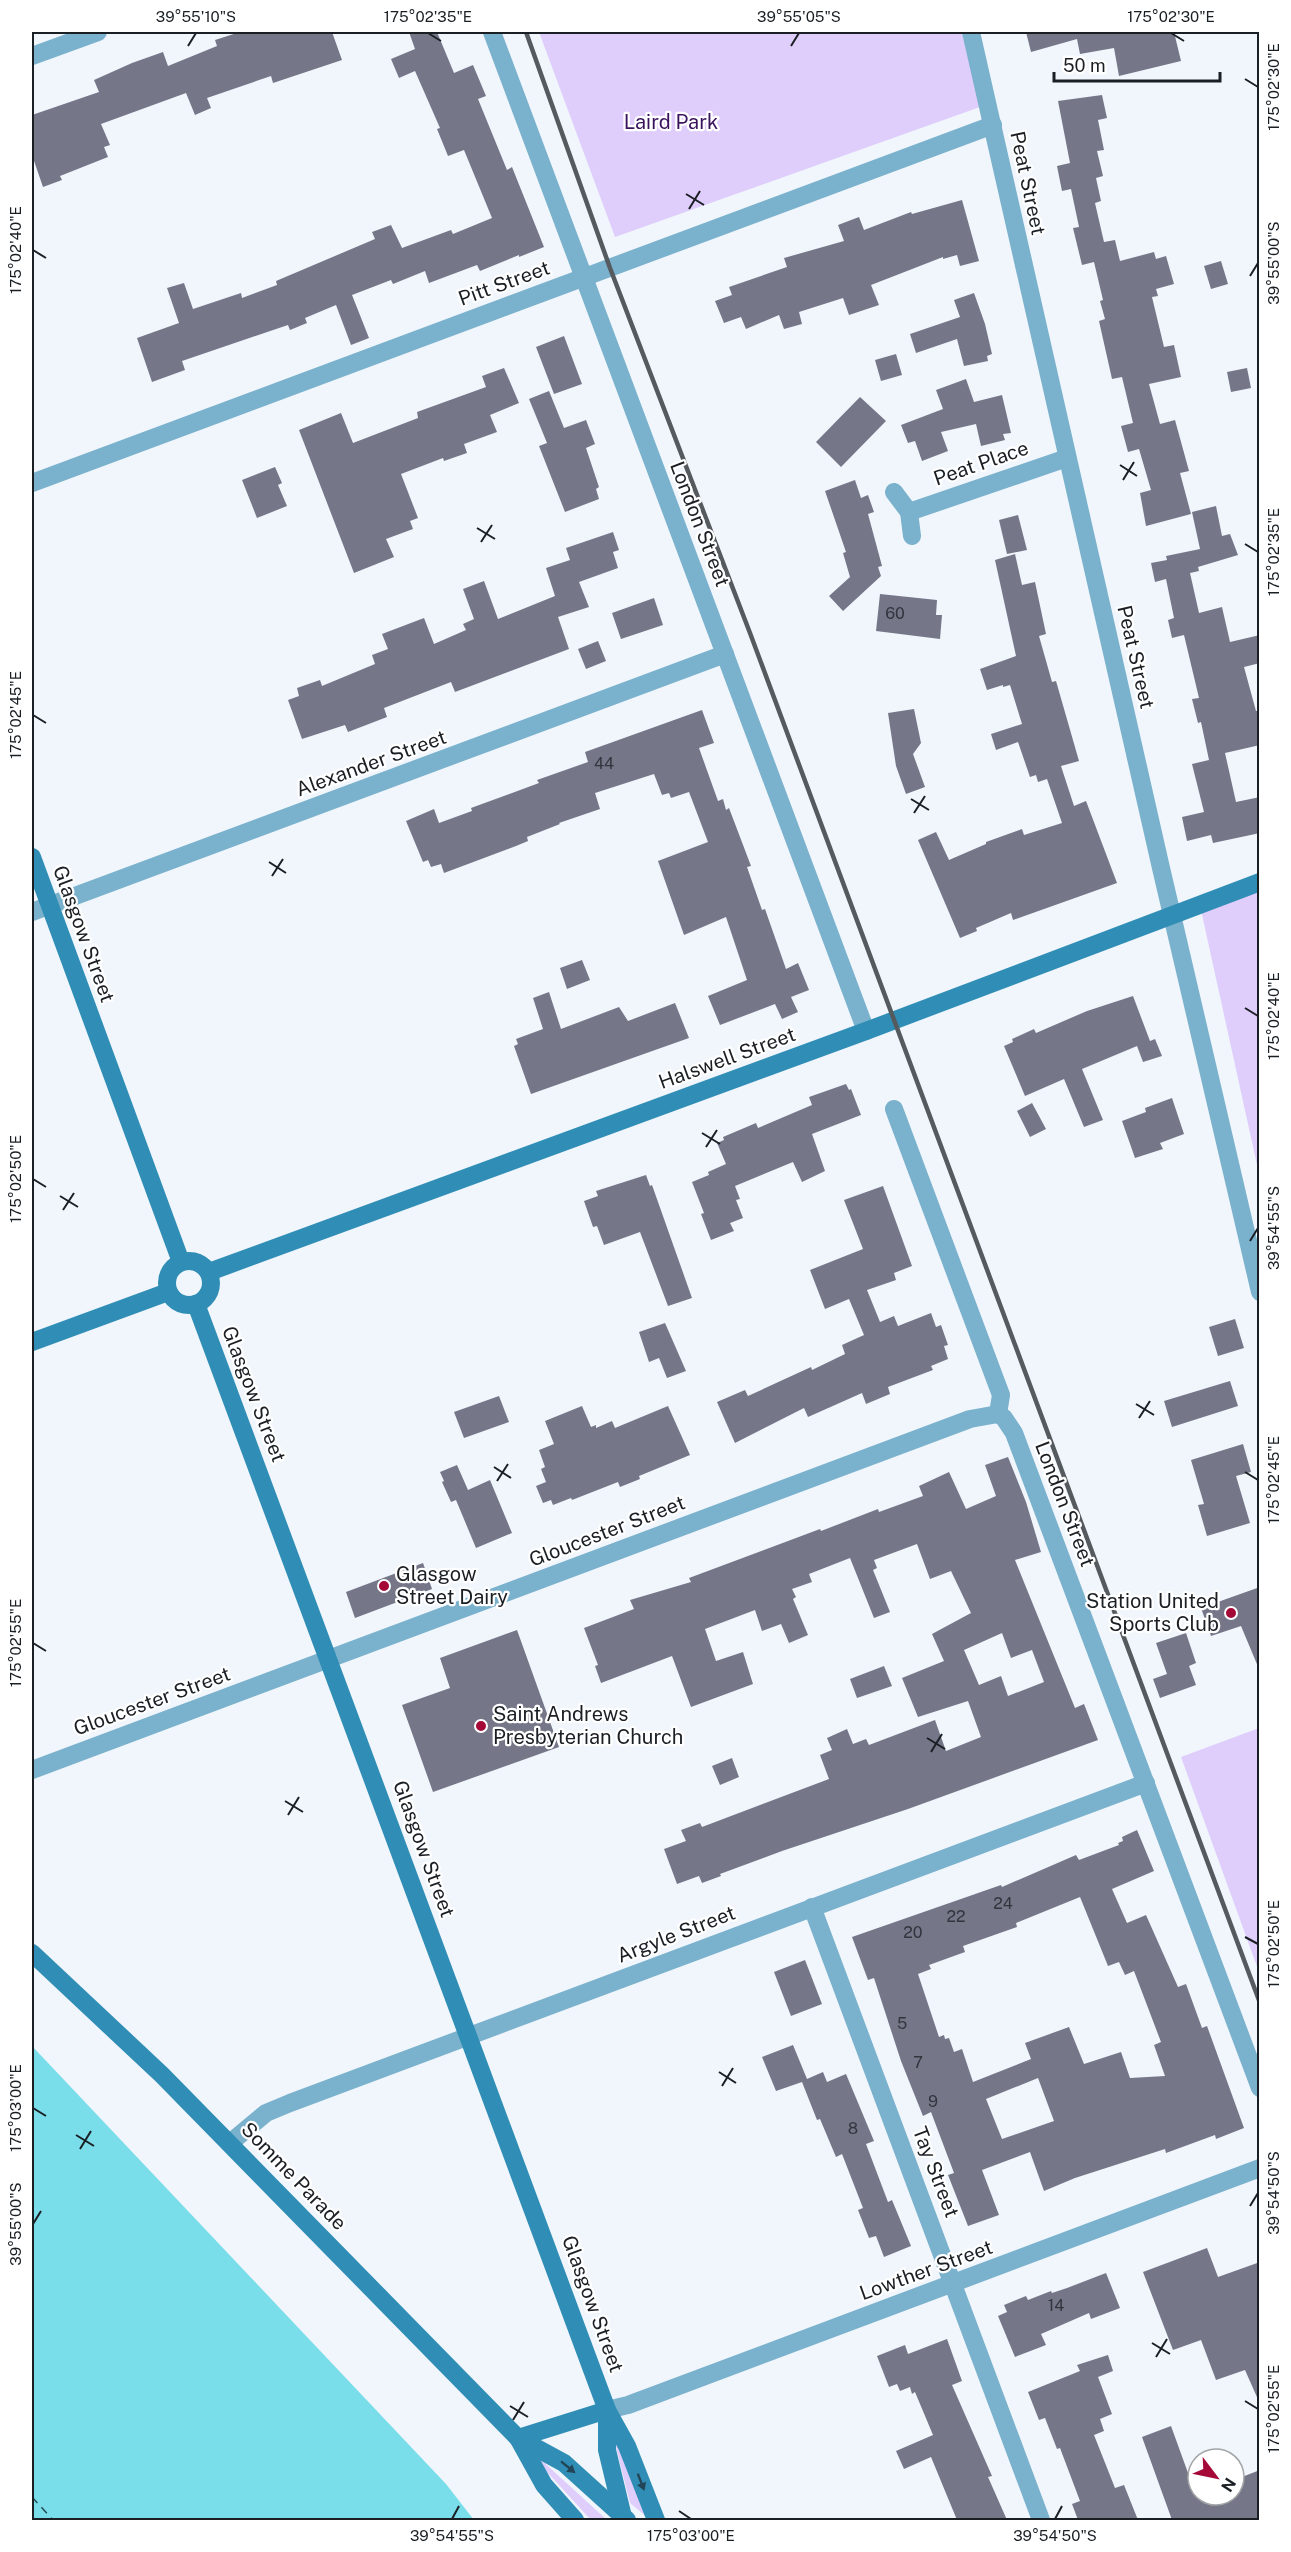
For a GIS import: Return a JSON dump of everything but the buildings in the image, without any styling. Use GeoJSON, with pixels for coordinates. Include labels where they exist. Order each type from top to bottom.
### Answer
{"type":"FeatureCollection","features":[{"type":"Feature","properties":{"kind":"main road","name":"Glasgow Street"},"geometry":{"type":"LineString","coordinates":[[32,857],[181,1262]]}},
{"type":"Feature","properties":{"kind":"main road","name":"Halswell Street"},"geometry":{"type":"LineString","coordinates":[[209,1272],[866,1031],[1260,882]]}},
{"type":"Feature","properties":{"kind":"main road"},"geometry":{"type":"LineString","coordinates":[[181,1262],[200,1263],[209,1272],[211,1288],[203,1300],[196,1304],[183,1305],[172,1298],[168,1292],[167,1278],[170,1271],[181,1262]]}},
{"type":"Feature","properties":{"kind":"main road"},"geometry":{"type":"LineString","coordinates":[[32,1342],[168,1292]]}},
{"type":"Feature","properties":{"kind":"main road","name":"Glasgow Street"},"geometry":{"type":"LineString","coordinates":[[196,1304],[607,2410],[627,2446],[656,2520]]}},
{"type":"Feature","properties":{"kind":"main road","name":"Somme Parade"},"geometry":{"type":"LineString","coordinates":[[32,1953],[162,2075],[518,2438],[544,2485],[575,2520]]}},
{"type":"Feature","properties":{"kind":"main road","name":"Glasgow Street"},"geometry":{"type":"LineString","coordinates":[[607,2410],[607,2450],[625,2519]]}},
{"type":"Feature","properties":{"kind":"main road"},"geometry":{"type":"LineString","coordinates":[[518,2438],[607,2410]]}},
{"type":"Feature","properties":{"kind":"main road","name":"Somme Parade"},"geometry":{"type":"LineString","coordinates":[[518,2438],[564,2463],[625,2519]]}},
{"type":"Feature","properties":{"kind":"street"},"geometry":{"type":"LineString","coordinates":[[32,56],[98,32]]}},
{"type":"Feature","properties":{"kind":"street","name":"London Street"},"geometry":{"type":"LineString","coordinates":[[492,32],[866,1031]]}},
{"type":"Feature","properties":{"kind":"street","name":"Peat Street"},"geometry":{"type":"LineString","coordinates":[[971,32],[1260,1292]]}},
{"type":"Feature","properties":{"kind":"street","name":"Pitt Street"},"geometry":{"type":"LineString","coordinates":[[32,483],[993,125]]}},
{"type":"Feature","properties":{"kind":"street","name":"Peat Place"},"geometry":{"type":"LineString","coordinates":[[909,512],[1067,458]]}},
{"type":"Feature","properties":{"kind":"street"},"geometry":{"type":"LineString","coordinates":[[894,492],[909,512],[912,536]]}},
{"type":"Feature","properties":{"kind":"street","name":"Alexander Street"},"geometry":{"type":"LineString","coordinates":[[32,912],[725,654]]}},
{"type":"Feature","properties":{"kind":"street"},"geometry":{"type":"LineString","coordinates":[[894,1109],[1001,1395],[998,1414]]}},
{"type":"Feature","properties":{"kind":"street","name":"London Street"},"geometry":{"type":"LineString","coordinates":[[998,1414],[1004,1418],[1014,1432],[1260,2088]]}},
{"type":"Feature","properties":{"kind":"street","name":"Gloucester Street"},"geometry":{"type":"LineString","coordinates":[[32,1770],[970,1419],[998,1414]]}},
{"type":"Feature","properties":{"kind":"street","name":"Argyle Street"},"geometry":{"type":"LineString","coordinates":[[230,2143],[266,2113],[1146,1784]]}},
{"type":"Feature","properties":{"kind":"street","name":"Tay Street"},"geometry":{"type":"LineString","coordinates":[[812,1907],[1041,2520]]}},
{"type":"Feature","properties":{"kind":"street","name":"Lowther Street"},"geometry":{"type":"LineString","coordinates":[[607,2410],[628,2405],[1260,2169]]}},
{"type":"Feature","properties":{"kind":"green space","name":"Laird Park"},"geometry":{"type":"Polygon","coordinates":[[[539,32],[962,32],[980,107],[615,237],[539,32]]]}},
{"type":"Feature","properties":{"kind":"green space"},"geometry":{"type":"Polygon","coordinates":[[[1259,888],[1259,1174],[1201,910],[1259,888]]]}},
{"type":"Feature","properties":{"kind":"green space"},"geometry":{"type":"Polygon","coordinates":[[[1260,1728],[1259,1972],[1181,1757],[1260,1728]]]}},
{"type":"Feature","properties":{"kind":"green space"},"geometry":{"type":"Polygon","coordinates":[[[612,2431],[648,2518],[630,2503],[612,2431]]]}},
{"type":"Feature","properties":{"kind":"green space"},"geometry":{"type":"Polygon","coordinates":[[[539,2458],[607,2520],[591,2520],[537,2461],[539,2458]]]}},
{"type":"Feature","properties":{"kind":"water"},"geometry":{"type":"Polygon","coordinates":[[[32,2046],[446,2484],[474,2520],[32,2520],[32,2046]]]}},
{"type":"Feature","properties":{"kind":"ferry route"},"geometry":{"type":"LineString","coordinates":[[32,2497],[53,2520]]}},
{"type":"Feature","properties":{"kind":"railway"},"geometry":{"type":"LineString","coordinates":[[526,32],[610,268],[750,633],[1260,2003]]}},
{"type":"Feature","properties":{"kind":"place","name":"Glasgow Street Dairy"},"geometry":{"type":"Point","coordinates":[384,1586]}},
{"type":"Feature","properties":{"kind":"place","name":"Station United Sports Club"},"geometry":{"type":"Point","coordinates":[1231,1613]}},
{"type":"Feature","properties":{"kind":"place","name":"Saint Andrews Presbyterian Church"},"geometry":{"type":"Point","coordinates":[481,1726]}}]}
